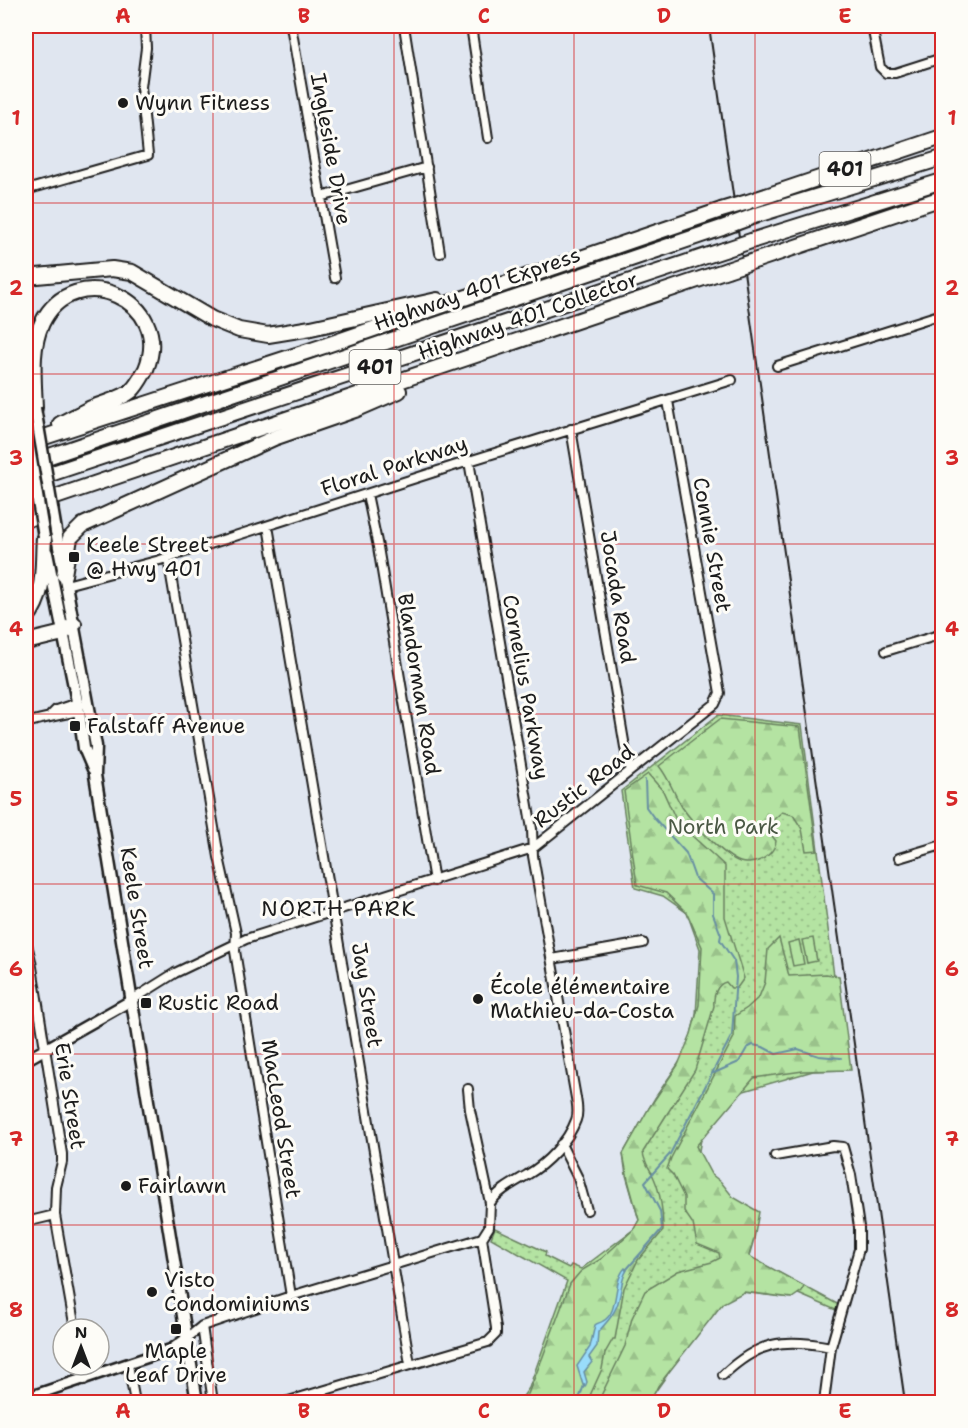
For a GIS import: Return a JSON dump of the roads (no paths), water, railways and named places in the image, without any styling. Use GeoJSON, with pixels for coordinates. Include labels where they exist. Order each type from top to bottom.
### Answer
{"type":"FeatureCollection","features":[{"type":"Feature","properties":{"kind":"highway","name":"Highway 401 Collector"},"geometry":{"type":"LineString","coordinates":[[26,443],[460,300],[942,137]]}},
{"type":"Feature","properties":{"kind":"highway","name":"Highway 401 Express"},"geometry":{"type":"LineString","coordinates":[[26,464],[757,215],[942,158]]}},
{"type":"Feature","properties":{"kind":"highway","name":"Highway 401 Express"},"geometry":{"type":"LineString","coordinates":[[26,482],[754,240],[942,181]]}},
{"type":"Feature","properties":{"kind":"highway","name":"Highway 401 Collector"},"geometry":{"type":"LineString","coordinates":[[26,507],[942,198]]}},
{"type":"Feature","properties":{"kind":"highway"},"geometry":{"type":"LineString","coordinates":[[26,277],[112,268],[132,272],[212,320],[239,330],[268,335],[311,328],[443,298],[460,300]]}},
{"type":"Feature","properties":{"kind":"highway"},"geometry":{"type":"LineString","coordinates":[[26,443],[88,410],[130,392],[143,375],[151,356],[151,339],[144,317],[137,309],[123,298],[97,289],[80,291],[64,298],[50,309],[42,323],[34,353],[34,408]]}},
{"type":"Feature","properties":{"kind":"highway"},"geometry":{"type":"LineString","coordinates":[[65,580],[70,538],[83,525],[274,438],[355,410],[484,354]]}},
{"type":"Feature","properties":{"kind":"highway"},"geometry":{"type":"LineString","coordinates":[[26,520],[161,462]]}},
{"type":"Feature","properties":{"kind":"highway"},"geometry":{"type":"LineString","coordinates":[[26,619],[39,597],[50,534]]}},
{"type":"Feature","properties":{"kind":"highway"},"geometry":{"type":"LineString","coordinates":[[26,642],[63,633],[74,624]]}},
{"type":"Feature","properties":{"kind":"main road","name":"Keele Street"},"geometry":{"type":"LineString","coordinates":[[26,315],[34,408],[63,633],[84,748],[95,775]]}},
{"type":"Feature","properties":{"kind":"main road","name":"Keele Street"},"geometry":{"type":"LineString","coordinates":[[26,430],[50,534],[65,580],[91,716],[96,746],[95,775],[197,1402]]}},
{"type":"Feature","properties":{"kind":"street"},"geometry":{"type":"LineString","coordinates":[[26,190],[148,155],[141,87],[146,48],[145,26]]}},
{"type":"Feature","properties":{"kind":"street","name":"Ingleside Drive"},"geometry":{"type":"LineString","coordinates":[[291,26],[334,278]]}},
{"type":"Feature","properties":{"kind":"street"},"geometry":{"type":"LineString","coordinates":[[404,26],[440,253]]}},
{"type":"Feature","properties":{"kind":"street"},"geometry":{"type":"LineString","coordinates":[[471,26],[488,138]]}},
{"type":"Feature","properties":{"kind":"street"},"geometry":{"type":"LineString","coordinates":[[872,26],[880,67],[886,74],[895,74],[942,58]]}},
{"type":"Feature","properties":{"kind":"street"},"geometry":{"type":"LineString","coordinates":[[321,197],[427,167]]}},
{"type":"Feature","properties":{"kind":"street"},"geometry":{"type":"LineString","coordinates":[[777,366],[942,314]]}},
{"type":"Feature","properties":{"kind":"street","name":"Floral Parkway"},"geometry":{"type":"LineString","coordinates":[[65,580],[168,558],[469,460],[732,380]]}},
{"type":"Feature","properties":{"kind":"street","name":"Connie Street"},"geometry":{"type":"LineString","coordinates":[[668,400],[719,696]]}},
{"type":"Feature","properties":{"kind":"street","name":"Jocada Road"},"geometry":{"type":"LineString","coordinates":[[572,429],[627,759],[631,770]]}},
{"type":"Feature","properties":{"kind":"street","name":"Cornelius Parkway"},"geometry":{"type":"LineString","coordinates":[[469,460],[532,829],[532,848],[578,1111],[573,1126],[561,1144],[530,1173],[503,1190],[490,1203]]}},
{"type":"Feature","properties":{"kind":"street","name":"Blandorman Road"},"geometry":{"type":"LineString","coordinates":[[367,494],[434,881]]}},
{"type":"Feature","properties":{"kind":"street","name":"Jay Street"},"geometry":{"type":"LineString","coordinates":[[268,526],[410,1364]]}},
{"type":"Feature","properties":{"kind":"street","name":"MacLeod Street"},"geometry":{"type":"LineString","coordinates":[[168,558],[219,857],[236,933],[235,951],[291,1296]]}},
{"type":"Feature","properties":{"kind":"street"},"geometry":{"type":"LineString","coordinates":[[886,651],[942,634]]}},
{"type":"Feature","properties":{"kind":"street","name":"Rustic Road"},"geometry":{"type":"LineString","coordinates":[[26,1060],[175,973],[237,943],[532,848],[707,712],[719,696]]}},
{"type":"Feature","properties":{"kind":"street"},"geometry":{"type":"LineString","coordinates":[[26,723],[51,715],[56,710],[78,707],[91,716]]}},
{"type":"Feature","properties":{"kind":"street"},"geometry":{"type":"LineString","coordinates":[[899,858],[942,845]]}},
{"type":"Feature","properties":{"kind":"street","name":"Erie Street"},"geometry":{"type":"LineString","coordinates":[[26,940],[62,1154],[55,1198],[55,1215],[73,1317]]}},
{"type":"Feature","properties":{"kind":"street"},"geometry":{"type":"LineString","coordinates":[[552,959],[643,943]]}},
{"type":"Feature","properties":{"kind":"street"},"geometry":{"type":"LineString","coordinates":[[26,1398],[172,1349],[202,1326],[291,1296],[482,1238],[489,1227],[490,1203],[470,1110],[468,1089]]}},
{"type":"Feature","properties":{"kind":"street"},"geometry":{"type":"LineString","coordinates":[[561,1144],[578,1178],[587,1210]]}},
{"type":"Feature","properties":{"kind":"street"},"geometry":{"type":"LineString","coordinates":[[775,1156],[833,1146],[843,1147],[846,1152],[859,1227],[859,1249],[831,1347],[824,1402]]}},
{"type":"Feature","properties":{"kind":"street"},"geometry":{"type":"LineString","coordinates":[[26,1222],[55,1215]]}},
{"type":"Feature","properties":{"kind":"street"},"geometry":{"type":"LineString","coordinates":[[285,1402],[488,1342],[496,1334],[482,1238]]}},
{"type":"Feature","properties":{"kind":"street"},"geometry":{"type":"LineString","coordinates":[[202,1326],[213,1402]]}},
{"type":"Feature","properties":{"kind":"street"},"geometry":{"type":"LineString","coordinates":[[723,1375],[749,1353],[771,1343],[800,1342],[831,1347]]}},
{"type":"Feature","properties":{"kind":"street"},"geometry":{"type":"LineString","coordinates":[[128,1365],[135,1402]]}},
{"type":"Feature","properties":{"kind":"water"},"geometry":{"type":"Polygon","coordinates":[[[625,1268],[627,1270],[616,1309],[598,1332],[597,1346],[589,1357],[592,1362],[584,1372],[587,1382],[585,1387],[577,1366],[590,1347],[595,1325],[608,1317],[612,1311],[618,1281],[625,1268]]]}},
{"type":"Feature","properties":{"kind":"waterway"},"geometry":{"type":"LineString","coordinates":[[626,1270],[662,1229],[660,1211],[645,1182],[670,1154],[732,1035],[736,977],[734,961],[720,940],[721,935],[713,914],[713,894],[695,878],[686,853],[646,807],[645,780]]}},
{"type":"Feature","properties":{"kind":"waterway"},"geometry":{"type":"LineString","coordinates":[[714,1073],[739,1062],[747,1048],[753,1045],[776,1054],[798,1049],[819,1056],[841,1058]]}},
{"type":"Feature","properties":{"kind":"waterway"},"geometry":{"type":"LineString","coordinates":[[578,1402],[584,1385]]}},
{"type":"Feature","properties":{"kind":"railway"},"geometry":{"type":"LineString","coordinates":[[709,26],[905,1402]]}},
{"type":"Feature","properties":{"kind":"place","name":"Wynn Fitness"},"geometry":{"type":"Point","coordinates":[123,103]}},
{"type":"Feature","properties":{"kind":"place","name":"Keele Street @ Hwy 401"},"geometry":{"type":"Point","coordinates":[74,557]}},
{"type":"Feature","properties":{"kind":"place","name":"Falstaff Avenue"},"geometry":{"type":"Point","coordinates":[75,726]}},
{"type":"Feature","properties":{"kind":"place","name":"École élémentaire Mathieu-da-Costa"},"geometry":{"type":"Point","coordinates":[478,999]}},
{"type":"Feature","properties":{"kind":"place","name":"Rustic Road"},"geometry":{"type":"Point","coordinates":[146,1003]}},
{"type":"Feature","properties":{"kind":"place","name":"Fairlawn"},"geometry":{"type":"Point","coordinates":[126,1186]}},
{"type":"Feature","properties":{"kind":"place","name":"Visto Condominiums"},"geometry":{"type":"Point","coordinates":[152,1292]}},
{"type":"Feature","properties":{"kind":"place","name":"Maple Leaf Drive"},"geometry":{"type":"Point","coordinates":[176,1329]}},
{"type":"Feature","properties":{"kind":"district","name":"NORTH PARK"},"geometry":{"type":"Point","coordinates":[339,908]}},
{"type":"Feature","properties":{"kind":"park label","name":"North Park"},"geometry":{"type":"Point","coordinates":[723,827]}}]}
